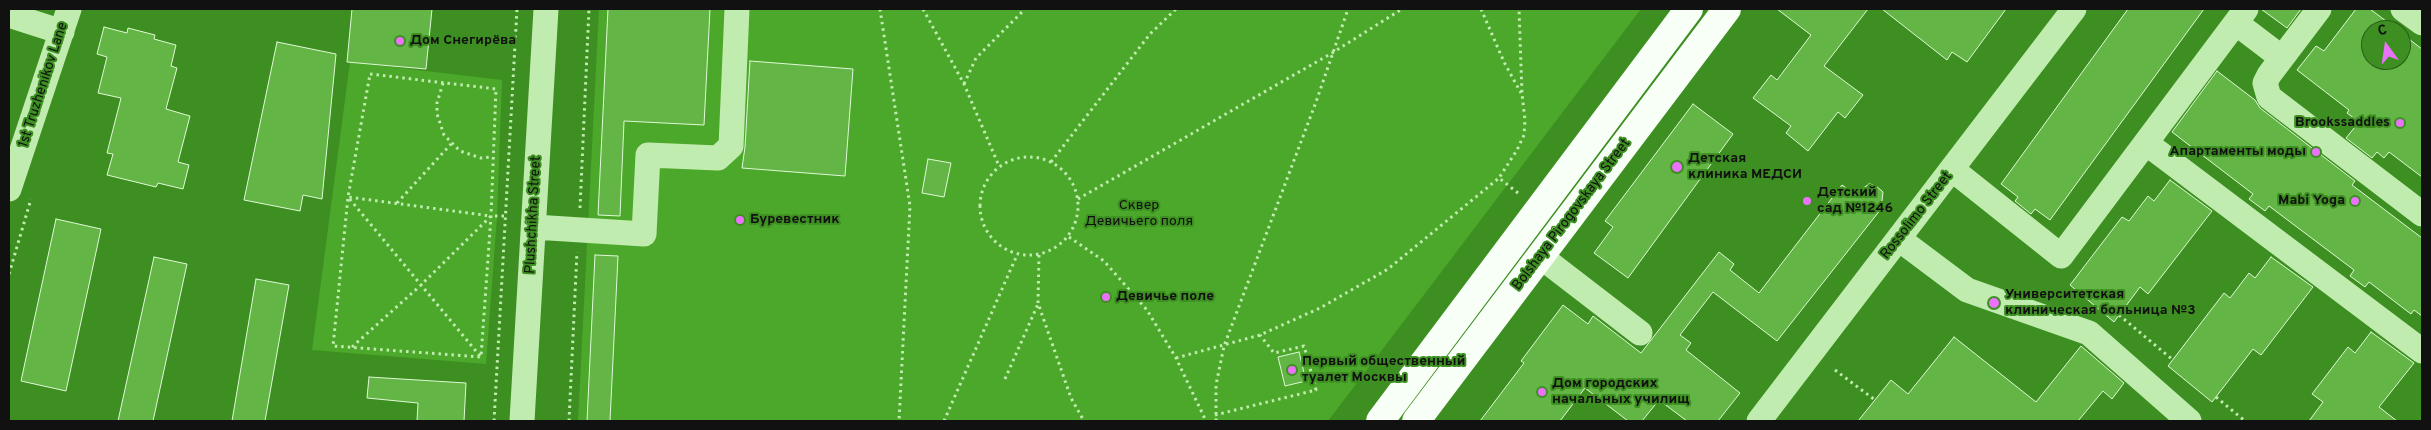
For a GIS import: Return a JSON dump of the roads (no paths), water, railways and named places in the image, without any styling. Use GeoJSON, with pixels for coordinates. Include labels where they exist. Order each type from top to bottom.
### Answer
{"type":"FeatureCollection","features":[{"type":"Feature","properties":{"kind":"main road"},"geometry":{"type":"LineString","coordinates":[[1380,421],[1689,9]]}},
{"type":"Feature","properties":{"kind":"main road","name":"Bolshaya Pirogovskaya Street"},"geometry":{"type":"LineString","coordinates":[[1416,421],[1727,9]]}},
{"type":"Feature","properties":{"kind":"street","name":"Plushchikha Street"},"geometry":{"type":"LineString","coordinates":[[522,421],[546,9]]}},
{"type":"Feature","properties":{"kind":"street"},"geometry":{"type":"LineString","coordinates":[[534,227],[644,234],[648,155],[718,158],[731,146],[737,9]]}},
{"type":"Feature","properties":{"kind":"street","name":"Rossolimo Street"},"geometry":{"type":"LineString","coordinates":[[1759,421],[1953,170],[2074,9]]}},
{"type":"Feature","properties":{"kind":"street"},"geometry":{"type":"LineString","coordinates":[[2319,9],[2282,58],[2266,83],[2269,97],[2422,214]]}},
{"type":"Feature","properties":{"kind":"street"},"geometry":{"type":"LineString","coordinates":[[2403,9],[2422,24]]}},
{"type":"Feature","properties":{"kind":"street"},"geometry":{"type":"LineString","coordinates":[[9,15],[65,20]]}},
{"type":"Feature","properties":{"kind":"street"},"geometry":{"type":"LineString","coordinates":[[1953,170],[2061,256],[2241,16],[2282,58]]}},
{"type":"Feature","properties":{"kind":"street","name":"1st Truzhenikov Lane"},"geometry":{"type":"LineString","coordinates":[[9,189],[15,148],[65,20]]}},
{"type":"Feature","properties":{"kind":"street"},"geometry":{"type":"LineString","coordinates":[[2146,143],[2422,350]]}},
{"type":"Feature","properties":{"kind":"street"},"geometry":{"type":"LineString","coordinates":[[1899,239],[1967,290],[2089,333],[2189,421]]}},
{"type":"Feature","properties":{"kind":"street"},"geometry":{"type":"LineString","coordinates":[[1540,256],[1640,333]]}},
{"type":"Feature","properties":{"kind":"place","name":"Дом Снегирёва"},"geometry":{"type":"Point","coordinates":[400,41]}},
{"type":"Feature","properties":{"kind":"place","name":"Brookssaddles"},"geometry":{"type":"Point","coordinates":[2400,123]}},
{"type":"Feature","properties":{"kind":"place","name":"Апартаменты моды"},"geometry":{"type":"Point","coordinates":[2316,152]}},
{"type":"Feature","properties":{"kind":"place","name":"Детская клиника МЕДСИ"},"geometry":{"type":"Point","coordinates":[1677,167]}},
{"type":"Feature","properties":{"kind":"place","name":"Детский сад №1246"},"geometry":{"type":"Point","coordinates":[1807,201]}},
{"type":"Feature","properties":{"kind":"place","name":"Mabi Yoga"},"geometry":{"type":"Point","coordinates":[2355,201]}},
{"type":"Feature","properties":{"kind":"place","name":"Буревестник"},"geometry":{"type":"Point","coordinates":[740,220]}},
{"type":"Feature","properties":{"kind":"place","name":"Девичье поле"},"geometry":{"type":"Point","coordinates":[1106,297]}},
{"type":"Feature","properties":{"kind":"place","name":"Университетская клиническая больница №3"},"geometry":{"type":"Point","coordinates":[1994,303]}},
{"type":"Feature","properties":{"kind":"place","name":"Первый общественный туалет Москвы"},"geometry":{"type":"Point","coordinates":[1292,370]}},
{"type":"Feature","properties":{"kind":"place","name":"Дом городских начальных училищ"},"geometry":{"type":"Point","coordinates":[1542,392]}},
{"type":"Feature","properties":{"kind":"park label","name":"Сквер Девичьего поля"},"geometry":{"type":"Point","coordinates":[1139,214]}}]}
